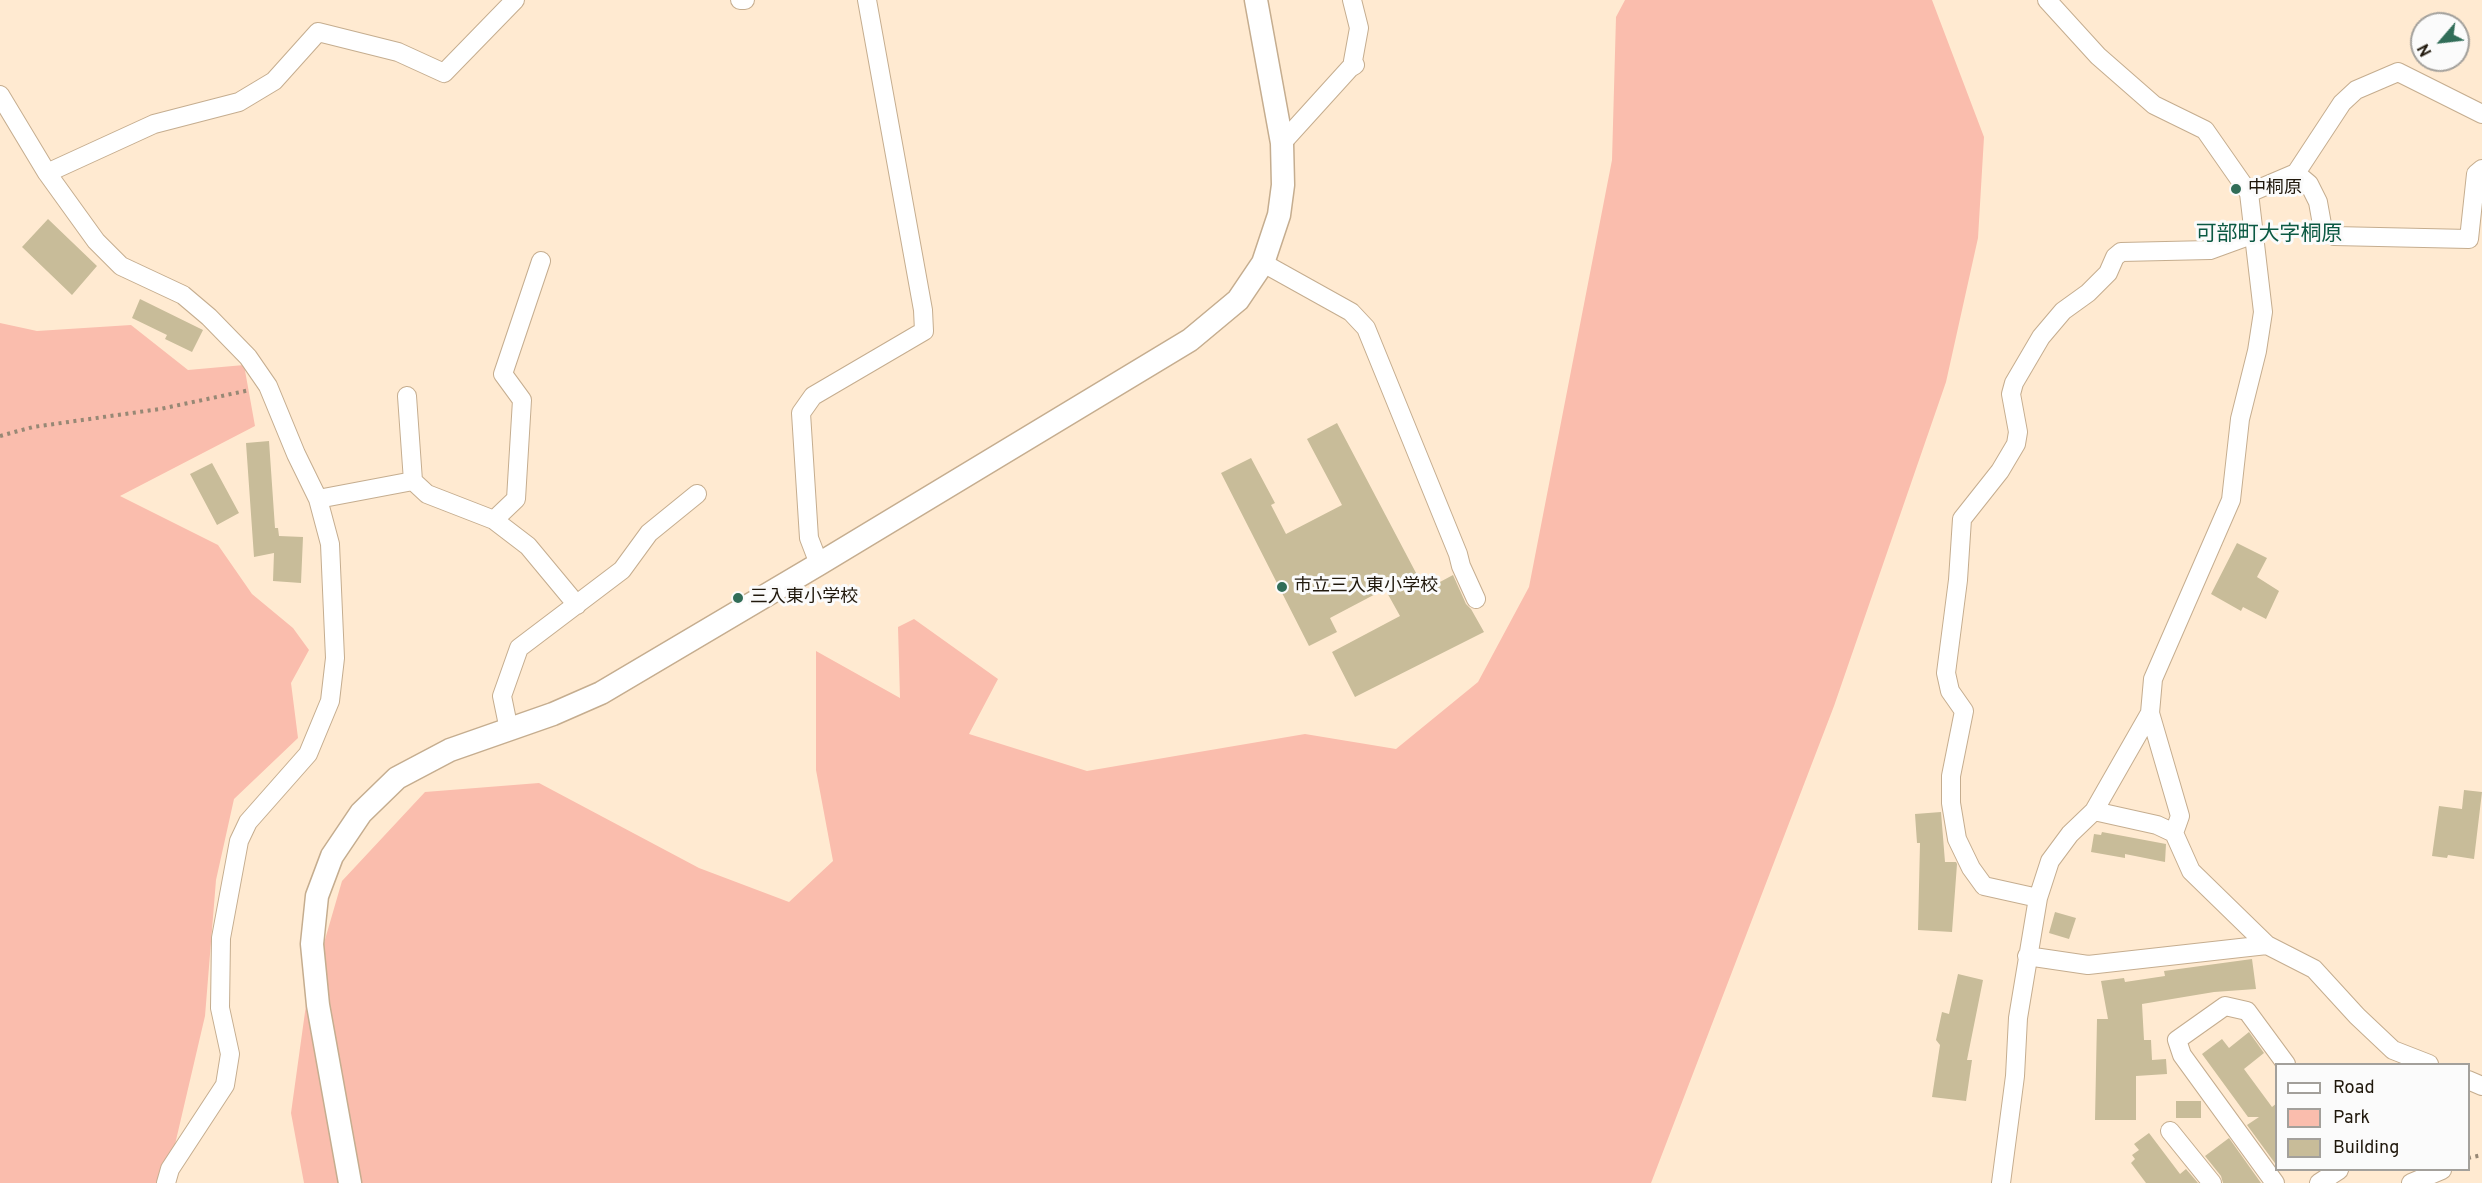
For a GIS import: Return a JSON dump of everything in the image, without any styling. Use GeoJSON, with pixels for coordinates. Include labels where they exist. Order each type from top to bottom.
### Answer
{"type":"FeatureCollection","features":[{"type":"Feature","properties":{"kind":"street"},"geometry":{"type":"LineString","coordinates":[[47,173],[154,124],[239,102],[274,81],[318,32],[398,52],[444,73],[515,0]]}},
{"type":"Feature","properties":{"kind":"street"},"geometry":{"type":"LineString","coordinates":[[740,0],[745,0]]}},
{"type":"Feature","properties":{"kind":"street"},"geometry":{"type":"LineString","coordinates":[[819,564],[809,538],[801,413],[813,396],[924,331],[923,310],[867,0]]}},
{"type":"Feature","properties":{"kind":"street"},"geometry":{"type":"LineString","coordinates":[[350,1183],[318,1005],[312,944],[317,896],[332,856],[361,813],[397,778],[450,750],[553,714],[601,693],[1190,340],[1238,300],[1263,263],[1279,215],[1283,185],[1282,143],[1256,0]]}},
{"type":"Feature","properties":{"kind":"street"},"geometry":{"type":"LineString","coordinates":[[1282,143],[1355,65],[1353,62],[1359,28],[1352,0]]}},
{"type":"Feature","properties":{"kind":"street"},"geometry":{"type":"LineString","coordinates":[[2047,0],[2098,56],[2154,105],[2205,130],[2249,193],[2264,312],[2240,419],[2231,500],[2153,679],[2150,713],[2180,816],[2174,833]]}},
{"type":"Feature","properties":{"kind":"street"},"geometry":{"type":"LineString","coordinates":[[2249,193],[2296,173],[2342,102],[2356,90],[2398,72],[2482,114]]}},
{"type":"Feature","properties":{"kind":"street"},"geometry":{"type":"LineString","coordinates":[[0,95],[47,173],[96,241],[122,266],[183,295],[209,317],[248,357],[268,386],[318,499],[330,544],[335,658],[330,701],[308,754],[248,822],[239,841],[220,938],[220,1008],[230,1054],[225,1085],[170,1169],[166,1183]]}},
{"type":"Feature","properties":{"kind":"street"},"geometry":{"type":"LineString","coordinates":[[2296,173],[2309,184],[2318,202],[2323,230],[2334,236],[2469,239],[2476,174],[2482,170]]}},
{"type":"Feature","properties":{"kind":"street"},"geometry":{"type":"LineString","coordinates":[[2038,898],[1984,886],[1971,868],[1957,839],[1951,776],[1964,711],[1950,691],[1946,674],[1958,580],[1962,519],[2000,471],[2016,444],[2018,432],[2011,394],[2014,383],[2030,355],[2041,337],[2063,311],[2088,293],[2108,273],[2115,257],[2121,252],[2210,250],[2254,234]]}},
{"type":"Feature","properties":{"kind":"street"},"geometry":{"type":"LineString","coordinates":[[494,520],[516,499],[522,400],[503,374],[541,261]]}},
{"type":"Feature","properties":{"kind":"street"},"geometry":{"type":"LineString","coordinates":[[1263,263],[1351,312],[1366,328],[1476,599]]}},
{"type":"Feature","properties":{"kind":"street"},"geometry":{"type":"LineString","coordinates":[[407,396],[413,480],[427,494],[494,520],[528,546],[576,605]]}},
{"type":"Feature","properties":{"kind":"street"},"geometry":{"type":"LineString","coordinates":[[318,499],[413,480]]}},
{"type":"Feature","properties":{"kind":"street"},"geometry":{"type":"LineString","coordinates":[[509,730],[502,696],[519,648],[622,570],[649,532],[697,494]]}},
{"type":"Feature","properties":{"kind":"street"},"geometry":{"type":"LineString","coordinates":[[2001,1183],[2015,1076],[2018,1018],[2038,898],[2050,861],[2070,834],[2094,811],[2150,713]]}},
{"type":"Feature","properties":{"kind":"street"},"geometry":{"type":"LineString","coordinates":[[2094,811],[2157,825],[2174,833],[2191,870],[2267,945],[2314,969],[2357,1016],[2393,1050],[2424,1063]]}},
{"type":"Feature","properties":{"kind":"street"},"geometry":{"type":"LineString","coordinates":[[2027,956],[2088,965],[2267,945]]}},
{"type":"Feature","properties":{"kind":"street"},"geometry":{"type":"LineString","coordinates":[[2276,1183],[2182,1055],[2177,1040],[2225,1006],[2247,1011],[2285,1063]]}},
{"type":"Feature","properties":{"kind":"street"},"geometry":{"type":"LineString","coordinates":[[2170,1131],[2212,1183]]}},
{"type":"Feature","properties":{"kind":"street"},"geometry":{"type":"LineString","coordinates":[[2319,1183],[2337,1171]]}},
{"type":"Feature","properties":{"kind":"street"},"geometry":{"type":"LineString","coordinates":[[2411,1183],[2440,1171]]}},
{"type":"Feature","properties":{"kind":"path"},"geometry":{"type":"LineString","coordinates":[[0,436],[33,427],[160,409],[268,386]]}},
{"type":"Feature","properties":{"kind":"green space"},"geometry":{"type":"Polygon","coordinates":[[[1625,0],[1932,0],[1984,137],[1978,238],[1946,382],[1834,706],[1651,1183],[304,1183],[291,1113],[306,1005],[342,881],[425,792],[539,783],[699,868],[789,902],[833,861],[816,770],[816,651],[900,698],[898,627],[914,619],[998,679],[969,734],[1087,771],[1305,734],[1396,749],[1478,682],[1529,587],[1612,160],[1616,17],[1625,0]]]}},
{"type":"Feature","properties":{"kind":"green space"},"geometry":{"type":"Polygon","coordinates":[[[0,323],[37,331],[131,325],[188,370],[244,365],[255,426],[120,496],[218,545],[252,594],[293,628],[309,650],[291,683],[298,738],[234,799],[216,880],[205,1016],[166,1183],[0,1183],[0,323]]]}},
{"type":"Feature","properties":{"kind":"building"},"geometry":{"type":"Polygon","coordinates":[[[48,219],[97,266],[72,295],[22,247],[48,219]]]}},
{"type":"Feature","properties":{"kind":"building"},"geometry":{"type":"Polygon","coordinates":[[[140,299],[203,330],[192,352],[165,339],[167,335],[132,318],[140,299]]]}},
{"type":"Feature","properties":{"kind":"building"},"geometry":{"type":"Polygon","coordinates":[[[1337,423],[1425,590],[1453,575],[1466,604],[1484,632],[1355,697],[1332,652],[1400,616],[1385,589],[1330,618],[1337,632],[1309,646],[1221,473],[1251,458],[1275,503],[1271,505],[1286,534],[1342,505],[1307,439],[1337,423]]]}},
{"type":"Feature","properties":{"kind":"building"},"geometry":{"type":"Polygon","coordinates":[[[269,441],[275,528],[278,528],[279,536],[303,537],[301,583],[273,581],[274,553],[254,557],[246,443],[269,441]]]}},
{"type":"Feature","properties":{"kind":"building"},"geometry":{"type":"Polygon","coordinates":[[[212,463],[239,513],[217,525],[190,474],[212,463]]]}},
{"type":"Feature","properties":{"kind":"building"},"geometry":{"type":"Polygon","coordinates":[[[2237,543],[2267,558],[2257,577],[2279,591],[2266,619],[2243,607],[2241,611],[2211,594],[2237,543]]]}},
{"type":"Feature","properties":{"kind":"building"},"geometry":{"type":"Polygon","coordinates":[[[2464,790],[2482,792],[2474,859],[2448,855],[2447,858],[2432,856],[2439,806],[2462,809],[2464,790]]]}},
{"type":"Feature","properties":{"kind":"building"},"geometry":{"type":"Polygon","coordinates":[[[1941,812],[1945,862],[1956,862],[1957,864],[1952,932],[1918,930],[1920,843],[1917,843],[1915,814],[1941,812]]]}},
{"type":"Feature","properties":{"kind":"building"},"geometry":{"type":"Polygon","coordinates":[[[2102,832],[2166,844],[2165,862],[2125,854],[2125,858],[2091,852],[2094,834],[2101,835],[2102,832]]]}},
{"type":"Feature","properties":{"kind":"building"},"geometry":{"type":"Polygon","coordinates":[[[2055,912],[2076,918],[2069,939],[2049,933],[2055,912]]]}},
{"type":"Feature","properties":{"kind":"building"},"geometry":{"type":"Polygon","coordinates":[[[2252,959],[2256,989],[2214,992],[2142,1004],[2144,1040],[2151,1040],[2152,1060],[2166,1059],[2167,1074],[2136,1076],[2136,1120],[2095,1120],[2097,1019],[2108,1019],[2101,981],[2124,978],[2125,982],[2165,976],[2164,971],[2252,959]]]}},
{"type":"Feature","properties":{"kind":"building"},"geometry":{"type":"Polygon","coordinates":[[[1958,974],[1983,980],[1967,1060],[1972,1060],[1966,1101],[1932,1097],[1940,1045],[1936,1040],[1942,1012],[1949,1014],[1958,974]]]}},
{"type":"Feature","properties":{"kind":"building"},"geometry":{"type":"Polygon","coordinates":[[[2249,1032],[2264,1053],[2244,1069],[2272,1107],[2275,1105],[2275,1163],[2247,1125],[2259,1117],[2248,1117],[2202,1054],[2222,1039],[2229,1048],[2249,1032]]]}},
{"type":"Feature","properties":{"kind":"building"},"geometry":{"type":"Polygon","coordinates":[[[2176,1101],[2201,1101],[2201,1118],[2176,1118],[2176,1101]]]}},
{"type":"Feature","properties":{"kind":"building"},"geometry":{"type":"Polygon","coordinates":[[[2149,1133],[2180,1174],[2186,1169],[2198,1183],[2146,1183],[2131,1163],[2135,1159],[2132,1155],[2139,1150],[2134,1144],[2149,1133]]]}},
{"type":"Feature","properties":{"kind":"building"},"geometry":{"type":"Polygon","coordinates":[[[2229,1138],[2261,1183],[2223,1183],[2221,1176],[2205,1156],[2229,1138]]]}},
{"type":"Feature","properties":{"kind":"place","name":"中桐原"},"geometry":{"type":"Point","coordinates":[2236,189]}},
{"type":"Feature","properties":{"kind":"place","name":"市立三入東小学校"},"geometry":{"type":"Point","coordinates":[1282,587]}},
{"type":"Feature","properties":{"kind":"place","name":"三入東小学校"},"geometry":{"type":"Point","coordinates":[738,598]}},
{"type":"Feature","properties":{"kind":"district","name":"可部町大字桐原"},"geometry":{"type":"Point","coordinates":[2269,236]}}]}
